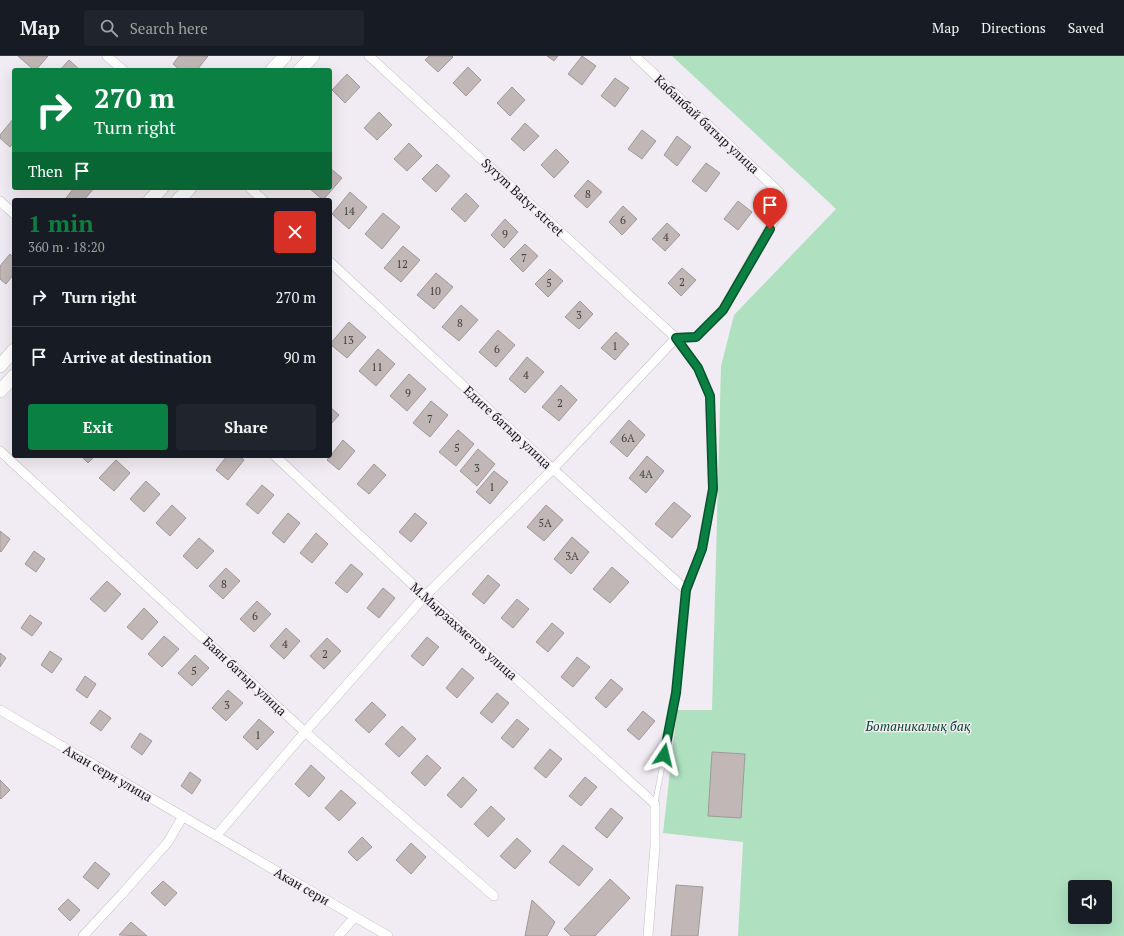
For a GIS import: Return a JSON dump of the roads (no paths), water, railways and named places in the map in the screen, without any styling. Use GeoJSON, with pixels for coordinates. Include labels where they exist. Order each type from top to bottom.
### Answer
{"type":"FeatureCollection","features":[{"type":"Feature","properties":{"kind":"street"},"geometry":{"type":"LineString","coordinates":[[107,56],[120,68]]}},
{"type":"Feature","properties":{"kind":"street"},"geometry":{"type":"LineString","coordinates":[[274,68],[284,56]]}},
{"type":"Feature","properties":{"kind":"street"},"geometry":{"type":"LineString","coordinates":[[302,68],[313,56]]}},
{"type":"Feature","properties":{"kind":"street","name":"Syrym Batyr street"},"geometry":{"type":"LineString","coordinates":[[369,56],[676,338]]}},
{"type":"Feature","properties":{"kind":"street","name":"Кабанбай батыр улица"},"geometry":{"type":"LineString","coordinates":[[635,56],[779,192],[781,204],[778,215],[723,310],[696,337],[676,338]]}},
{"type":"Feature","properties":{"kind":"street"},"geometry":{"type":"LineString","coordinates":[[152,198],[160,190]]}},
{"type":"Feature","properties":{"kind":"street"},"geometry":{"type":"LineString","coordinates":[[180,198],[188,190]]}},
{"type":"Feature","properties":{"kind":"street"},"geometry":{"type":"LineString","coordinates":[[252,190],[261,198]]}},
{"type":"Feature","properties":{"kind":"street"},"geometry":{"type":"LineString","coordinates":[[0,201],[12,212]]}},
{"type":"Feature","properties":{"kind":"street","name":"Едиге батыр улица"},"geometry":{"type":"LineString","coordinates":[[332,264],[686,590]]}},
{"type":"Feature","properties":{"kind":"street"},"geometry":{"type":"LineString","coordinates":[[216,836],[425,596],[553,469],[676,338]]}},
{"type":"Feature","properties":{"kind":"street"},"geometry":{"type":"LineString","coordinates":[[0,366],[12,352]]}},
{"type":"Feature","properties":{"kind":"street"},"geometry":{"type":"LineString","coordinates":[[0,391],[12,378]]}},
{"type":"Feature","properties":{"kind":"street","name":"Баян батыр улица"},"geometry":{"type":"LineString","coordinates":[[0,451],[305,732],[494,896]]}},
{"type":"Feature","properties":{"kind":"street","name":"М.Мырзахметов улица"},"geometry":{"type":"LineString","coordinates":[[277,458],[425,596],[655,804]]}},
{"type":"Feature","properties":{"kind":"street","name":"Акан сери улица"},"geometry":{"type":"LineString","coordinates":[[0,710],[216,836]]}},
{"type":"Feature","properties":{"kind":"street"},"geometry":{"type":"LineString","coordinates":[[648,936],[655,846],[655,804]]}},
{"type":"Feature","properties":{"kind":"street"},"geometry":{"type":"LineString","coordinates":[[83,936],[168,842],[183,816]]}},
{"type":"Feature","properties":{"kind":"street","name":"Акан сери"},"geometry":{"type":"LineString","coordinates":[[216,836],[388,936]]}},
{"type":"Feature","properties":{"kind":"street"},"geometry":{"type":"LineString","coordinates":[[338,936],[355,917]]}},
{"type":"Feature","properties":{"kind":"lane"},"geometry":{"type":"LineString","coordinates":[[655,804],[676,693],[686,590],[702,549],[713,489],[710,396],[698,368],[676,338]]}},
{"type":"Feature","properties":{"kind":"park label","name":"Ботаникалық бақ"},"geometry":{"type":"Point","coordinates":[918,726]}}]}
